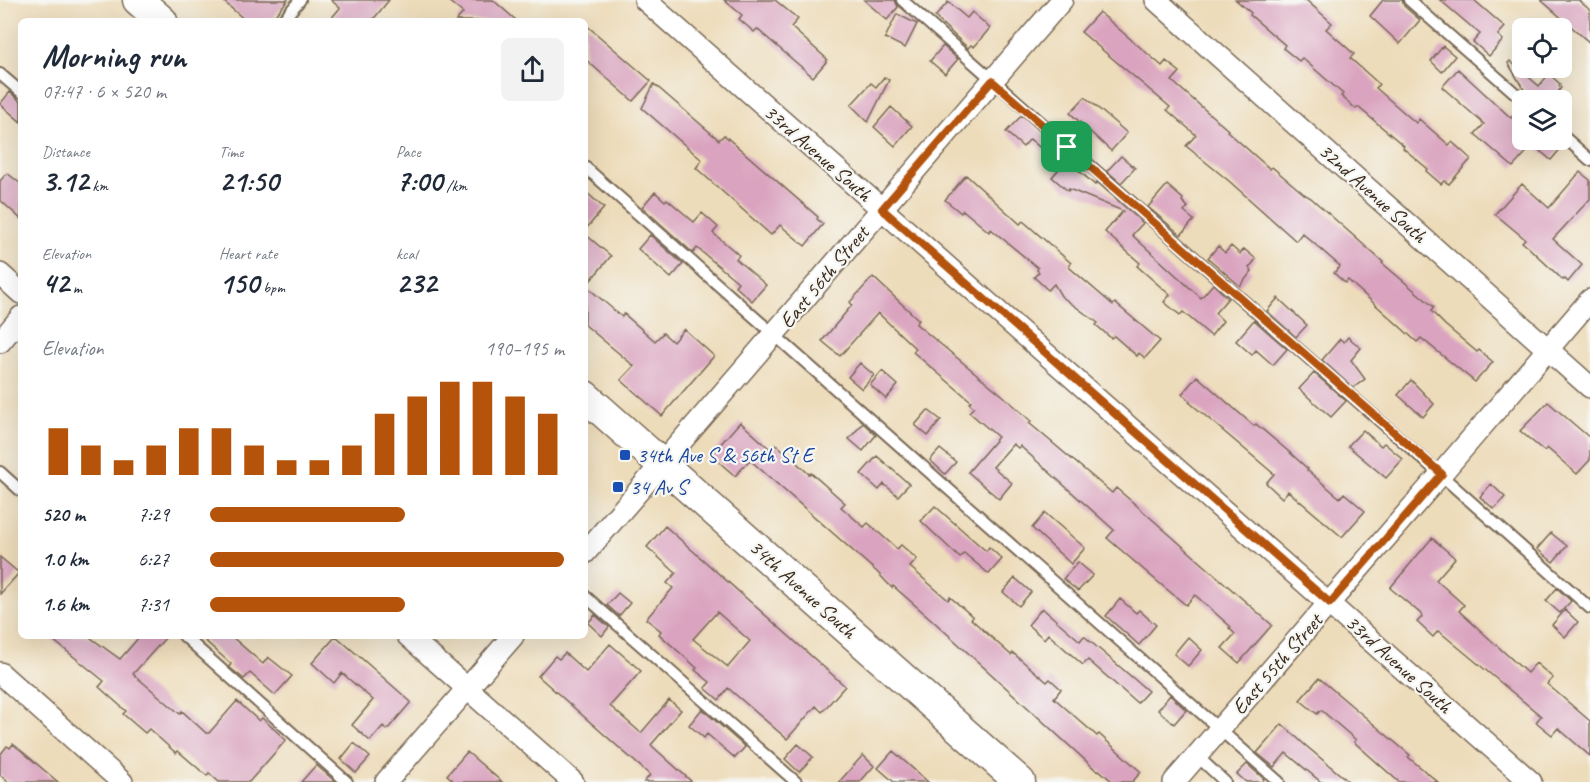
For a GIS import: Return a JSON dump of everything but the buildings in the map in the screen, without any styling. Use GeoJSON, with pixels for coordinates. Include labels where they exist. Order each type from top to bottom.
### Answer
{"type":"FeatureCollection","features":[{"type":"Feature","properties":{"kind":"street"},"geometry":{"type":"LineString","coordinates":[[138,0],[159,18]]}},
{"type":"Feature","properties":{"kind":"street","name":"33rd Avenue South"},"geometry":{"type":"LineString","coordinates":[[645,0],[1531,782]]}},
{"type":"Feature","properties":{"kind":"street","name":"East 56th Street"},"geometry":{"type":"LineString","coordinates":[[588,550],[1062,0]]}},
{"type":"Feature","properties":{"kind":"street","name":"32nd Avenue South"},"geometry":{"type":"LineString","coordinates":[[1156,0],[1590,387]]}},
{"type":"Feature","properties":{"kind":"street"},"geometry":{"type":"LineString","coordinates":[[0,274],[18,290]]}},
{"type":"Feature","properties":{"kind":"street","name":"East 55th Street"},"geometry":{"type":"LineString","coordinates":[[1174,782],[1590,300]]}},
{"type":"Feature","properties":{"kind":"street"},"geometry":{"type":"LineString","coordinates":[[0,342],[18,321]]}},
{"type":"Feature","properties":{"kind":"street","name":"34th Avenue South"},"geometry":{"type":"LineString","coordinates":[[588,399],[1020,782]]}},
{"type":"Feature","properties":{"kind":"street"},"geometry":{"type":"LineString","coordinates":[[411,639],[573,782]]}},
{"type":"Feature","properties":{"kind":"street"},"geometry":{"type":"LineString","coordinates":[[386,782],[510,639]]}},
{"type":"Feature","properties":{"kind":"street"},"geometry":{"type":"LineString","coordinates":[[0,673],[122,782]]}},
{"type":"Feature","properties":{"kind":"lane"},"geometry":{"type":"LineString","coordinates":[[285,18],[300,0]]}},
{"type":"Feature","properties":{"kind":"lane"},"geometry":{"type":"LineString","coordinates":[[902,0],[1442,474],[1590,608]]}},
{"type":"Feature","properties":{"kind":"lane"},"geometry":{"type":"LineString","coordinates":[[1409,0],[1512,90]]}},
{"type":"Feature","properties":{"kind":"lane"},"geometry":{"type":"LineString","coordinates":[[0,74],[18,89]]}},
{"type":"Feature","properties":{"kind":"lane"},"geometry":{"type":"LineString","coordinates":[[1572,144],[1590,160]]}},
{"type":"Feature","properties":{"kind":"lane"},"geometry":{"type":"LineString","coordinates":[[588,170],[1279,782]]}},
{"type":"Feature","properties":{"kind":"lane"},"geometry":{"type":"LineString","coordinates":[[0,472],[18,488]]}},
{"type":"Feature","properties":{"kind":"lane"},"geometry":{"type":"LineString","coordinates":[[588,599],[796,782]]}},
{"type":"Feature","properties":{"kind":"lane"},"geometry":{"type":"LineString","coordinates":[[187,639],[347,782]]}},
{"type":"Feature","properties":{"kind":"lane"},"geometry":{"type":"LineString","coordinates":[[1196,755],[1224,782]]}},
{"type":"Feature","properties":{"kind":"place","name":"34th Ave S & 56th St E"},"geometry":{"type":"Point","coordinates":[625,455]}},
{"type":"Feature","properties":{"kind":"place","name":"34 Av S"},"geometry":{"type":"Point","coordinates":[618,487]}},
{"type":"Feature","properties":{"kind":"route"},"geometry":{"type":"LineString","coordinates":[[992,81],[1067,147],[1442,474],[1330,603],[882,209],[992,81]]}}]}
